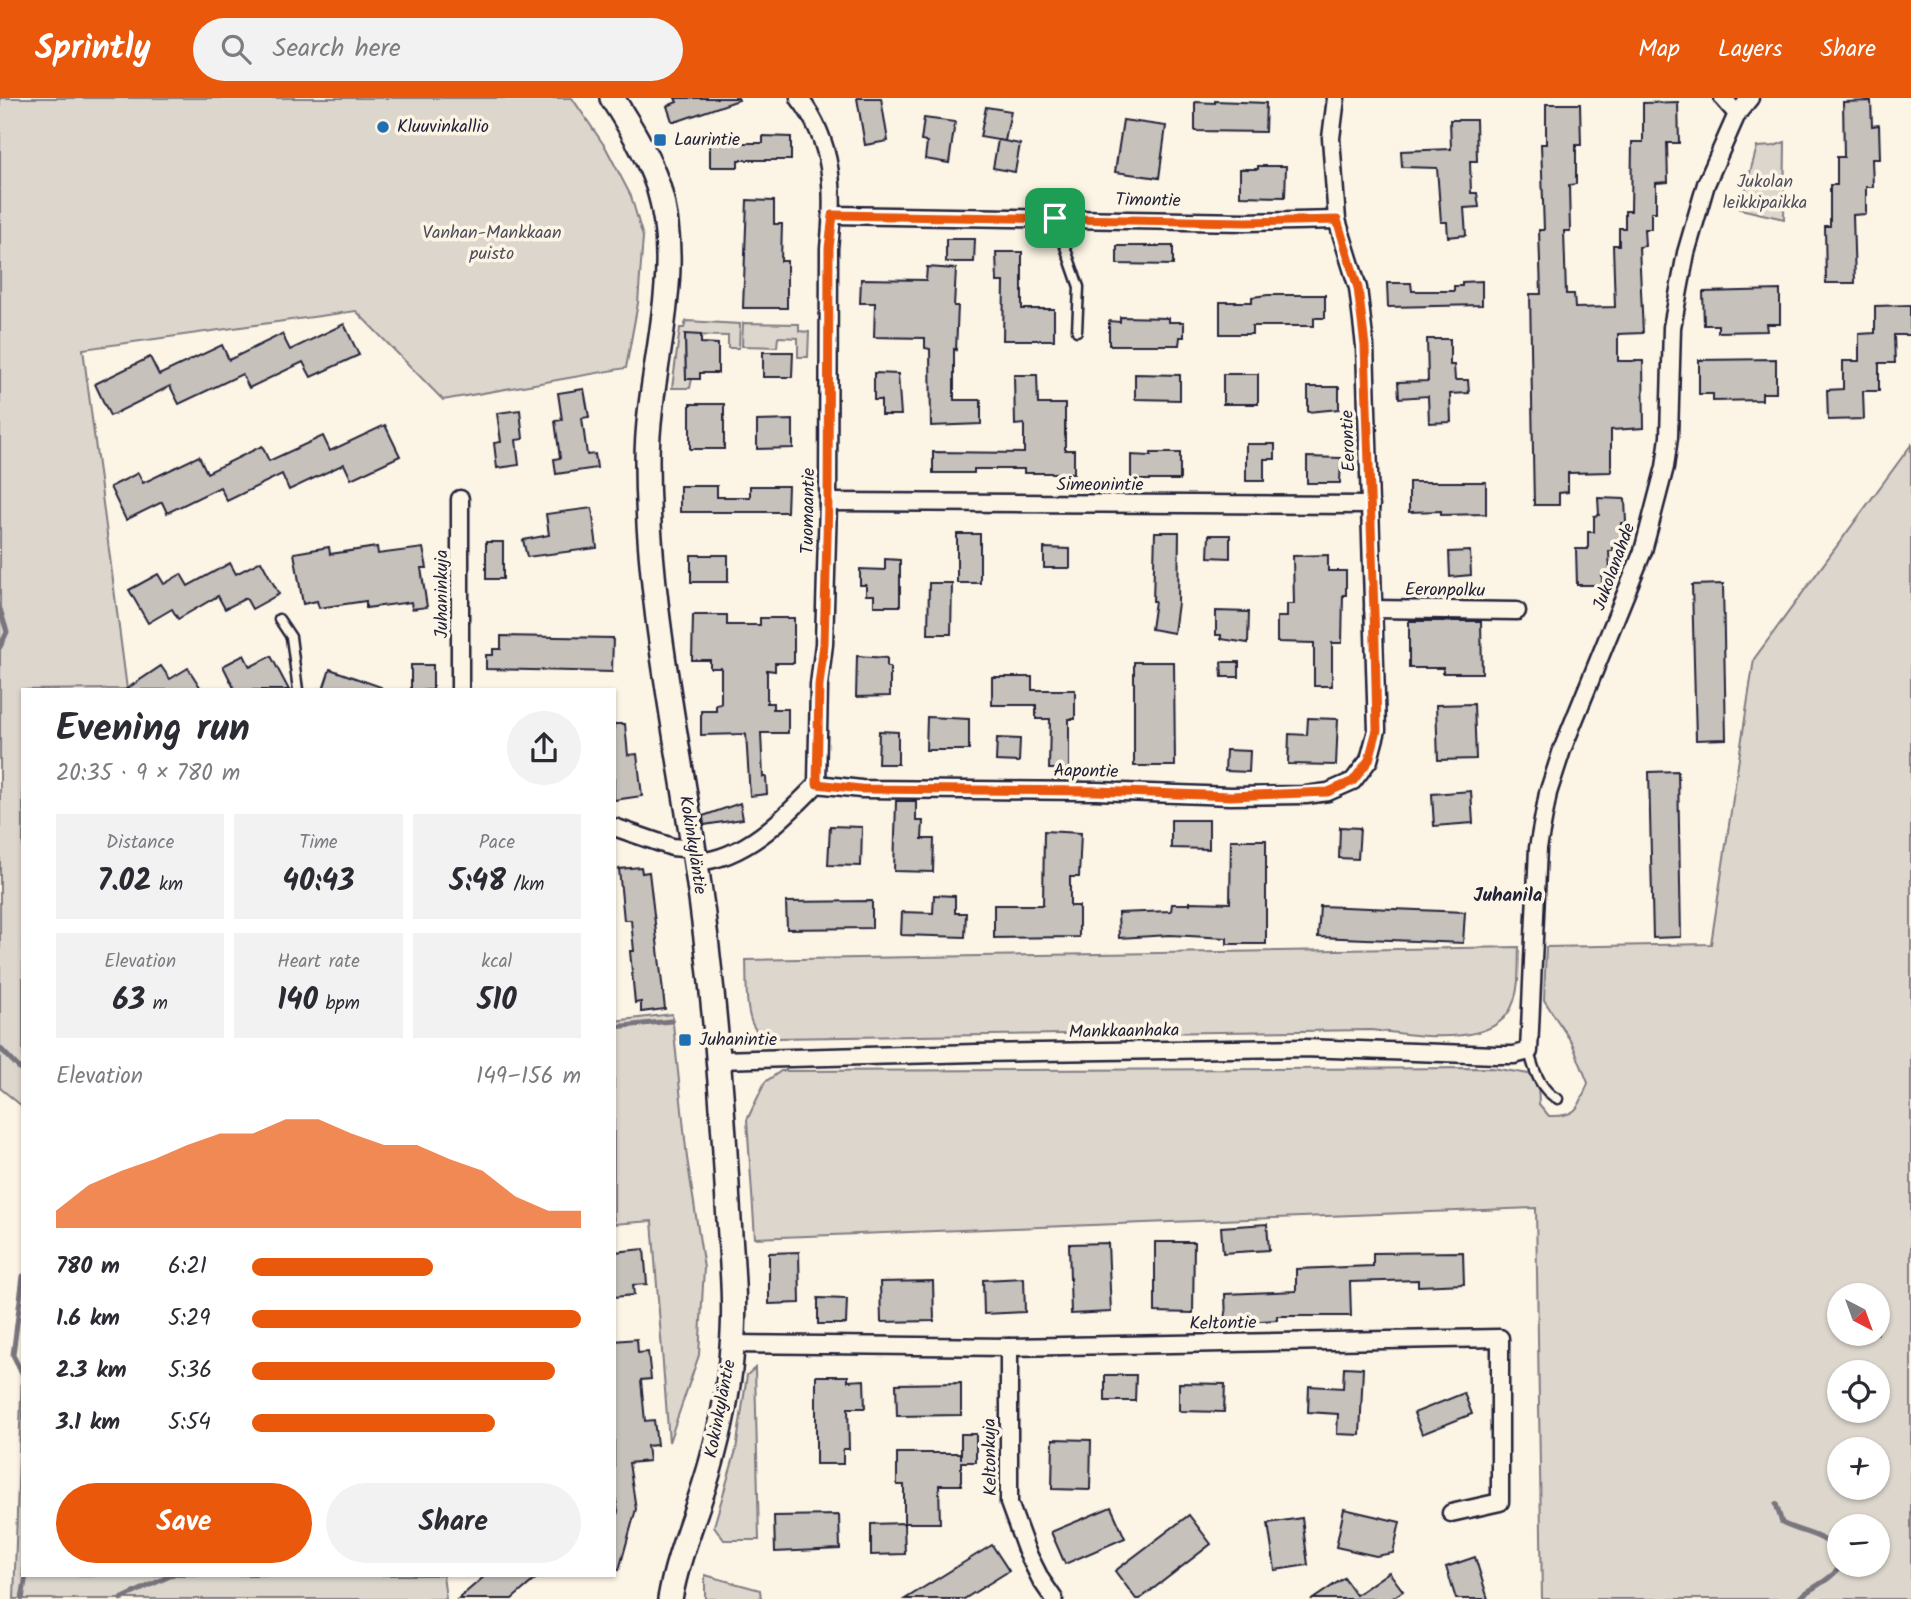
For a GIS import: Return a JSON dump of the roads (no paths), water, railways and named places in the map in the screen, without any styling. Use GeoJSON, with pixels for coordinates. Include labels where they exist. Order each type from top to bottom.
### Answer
{"type":"FeatureCollection","features":[{"type":"Feature","properties":{"kind":"main road","name":"Kokinkyläntie"},"geometry":{"type":"LineString","coordinates":[[612,98],[649,163],[658,188],[666,229],[668,252],[665,308],[649,409],[648,517],[661,643],[695,856],[719,1060],[732,1274],[733,1343],[714,1455],[676,1566],[670,1599]]}},
{"type":"Feature","properties":{"kind":"street","name":"Tuomaantie"},"geometry":{"type":"LineString","coordinates":[[799,98],[823,138],[833,215],[829,248],[828,502],[817,784]]}},
{"type":"Feature","properties":{"kind":"street","name":"Eerontie"},"geometry":{"type":"LineString","coordinates":[[1336,98],[1331,138],[1337,220],[1358,288],[1365,346],[1377,730],[1369,760],[1353,781]]}},
{"type":"Feature","properties":{"kind":"street"},"geometry":{"type":"LineString","coordinates":[[1723,98],[1737,114]]}},
{"type":"Feature","properties":{"kind":"street","name":"Jukolanahde"},"geometry":{"type":"LineString","coordinates":[[1529,1051],[1538,848],[1548,793],[1562,750],[1637,567],[1658,499],[1669,437],[1672,327],[1686,253],[1706,184],[1737,114],[1749,98]]}},
{"type":"Feature","properties":{"kind":"street","name":"Timontie"},"geometry":{"type":"LineString","coordinates":[[833,215],[1246,222],[1337,220]]}},
{"type":"Feature","properties":{"kind":"street","name":"Juhaninkuja"},"geometry":{"type":"LineString","coordinates":[[460,499],[460,688]]}},
{"type":"Feature","properties":{"kind":"street","name":"Simeonintie"},"geometry":{"type":"LineString","coordinates":[[828,502],[1371,505]]}},
{"type":"Feature","properties":{"kind":"street","name":"Eeronpolku"},"geometry":{"type":"LineString","coordinates":[[1373,609],[1517,611]]}},
{"type":"Feature","properties":{"kind":"street","name":"Aapontie"},"geometry":{"type":"LineString","coordinates":[[817,784],[861,789],[1096,791],[1231,796],[1328,792],[1353,781]]}},
{"type":"Feature","properties":{"kind":"street"},"geometry":{"type":"LineString","coordinates":[[616,828],[713,861],[743,847],[765,832],[817,784]]}},
{"type":"Feature","properties":{"kind":"street","name":"Mankkaanhaka"},"geometry":{"type":"LineString","coordinates":[[719,1060],[1304,1048],[1497,1055],[1514,1055],[1529,1051]]}},
{"type":"Feature","properties":{"kind":"street","name":"Keltontie"},"geometry":{"type":"LineString","coordinates":[[733,1343],[1009,1347],[1500,1339],[1500,1502],[1451,1513]]}},
{"type":"Feature","properties":{"kind":"street","name":"Keltonkuja"},"geometry":{"type":"LineString","coordinates":[[1009,1347],[1009,1503],[1027,1552],[1054,1599]]}},
{"type":"Feature","properties":{"kind":"lane"},"geometry":{"type":"LineString","coordinates":[[1055,218],[1079,287],[1077,331]]}},
{"type":"Feature","properties":{"kind":"lane"},"geometry":{"type":"LineString","coordinates":[[279,619],[291,637],[298,688]]}},
{"type":"Feature","properties":{"kind":"lane"},"geometry":{"type":"LineString","coordinates":[[1529,1051],[1534,1071],[1545,1088],[1558,1099]]}},
{"type":"Feature","properties":{"kind":"waterway"},"geometry":{"type":"LineString","coordinates":[[0,609],[7,632],[0,647]]}},
{"type":"Feature","properties":{"kind":"waterway"},"geometry":{"type":"LineString","coordinates":[[616,1027],[671,1021]]}},
{"type":"Feature","properties":{"kind":"waterway"},"geometry":{"type":"LineString","coordinates":[[0,1048],[21,1070]]}},
{"type":"Feature","properties":{"kind":"waterway"},"geometry":{"type":"LineString","coordinates":[[21,1292],[13,1355],[21,1371]]}},
{"type":"Feature","properties":{"kind":"waterway"},"geometry":{"type":"LineString","coordinates":[[1776,1504],[1782,1523],[1827,1542]]}},
{"type":"Feature","properties":{"kind":"waterway"},"geometry":{"type":"LineString","coordinates":[[22,1599],[26,1577]]}},
{"type":"Feature","properties":{"kind":"waterway"},"geometry":{"type":"LineString","coordinates":[[121,1599],[168,1577]]}},
{"type":"Feature","properties":{"kind":"waterway"},"geometry":{"type":"LineString","coordinates":[[1798,1599],[1831,1577]]}},
{"type":"Feature","properties":{"kind":"place","name":"Kluuvinkallio"},"geometry":{"type":"Point","coordinates":[383,127]}},
{"type":"Feature","properties":{"kind":"place","name":"Laurintie"},"geometry":{"type":"Point","coordinates":[660,140]}},
{"type":"Feature","properties":{"kind":"place","name":"Juhanintie"},"geometry":{"type":"Point","coordinates":[685,1040]}},
{"type":"Feature","properties":{"kind":"district","name":"Juhanila"},"geometry":{"type":"Point","coordinates":[1508,896]}},
{"type":"Feature","properties":{"kind":"park label","name":"Jukolan leikkipaikka"},"geometry":{"type":"Point","coordinates":[1765,192]}},
{"type":"Feature","properties":{"kind":"park label","name":"Vanhan-Mankkaan puisto"},"geometry":{"type":"Point","coordinates":[492,243]}}]}
